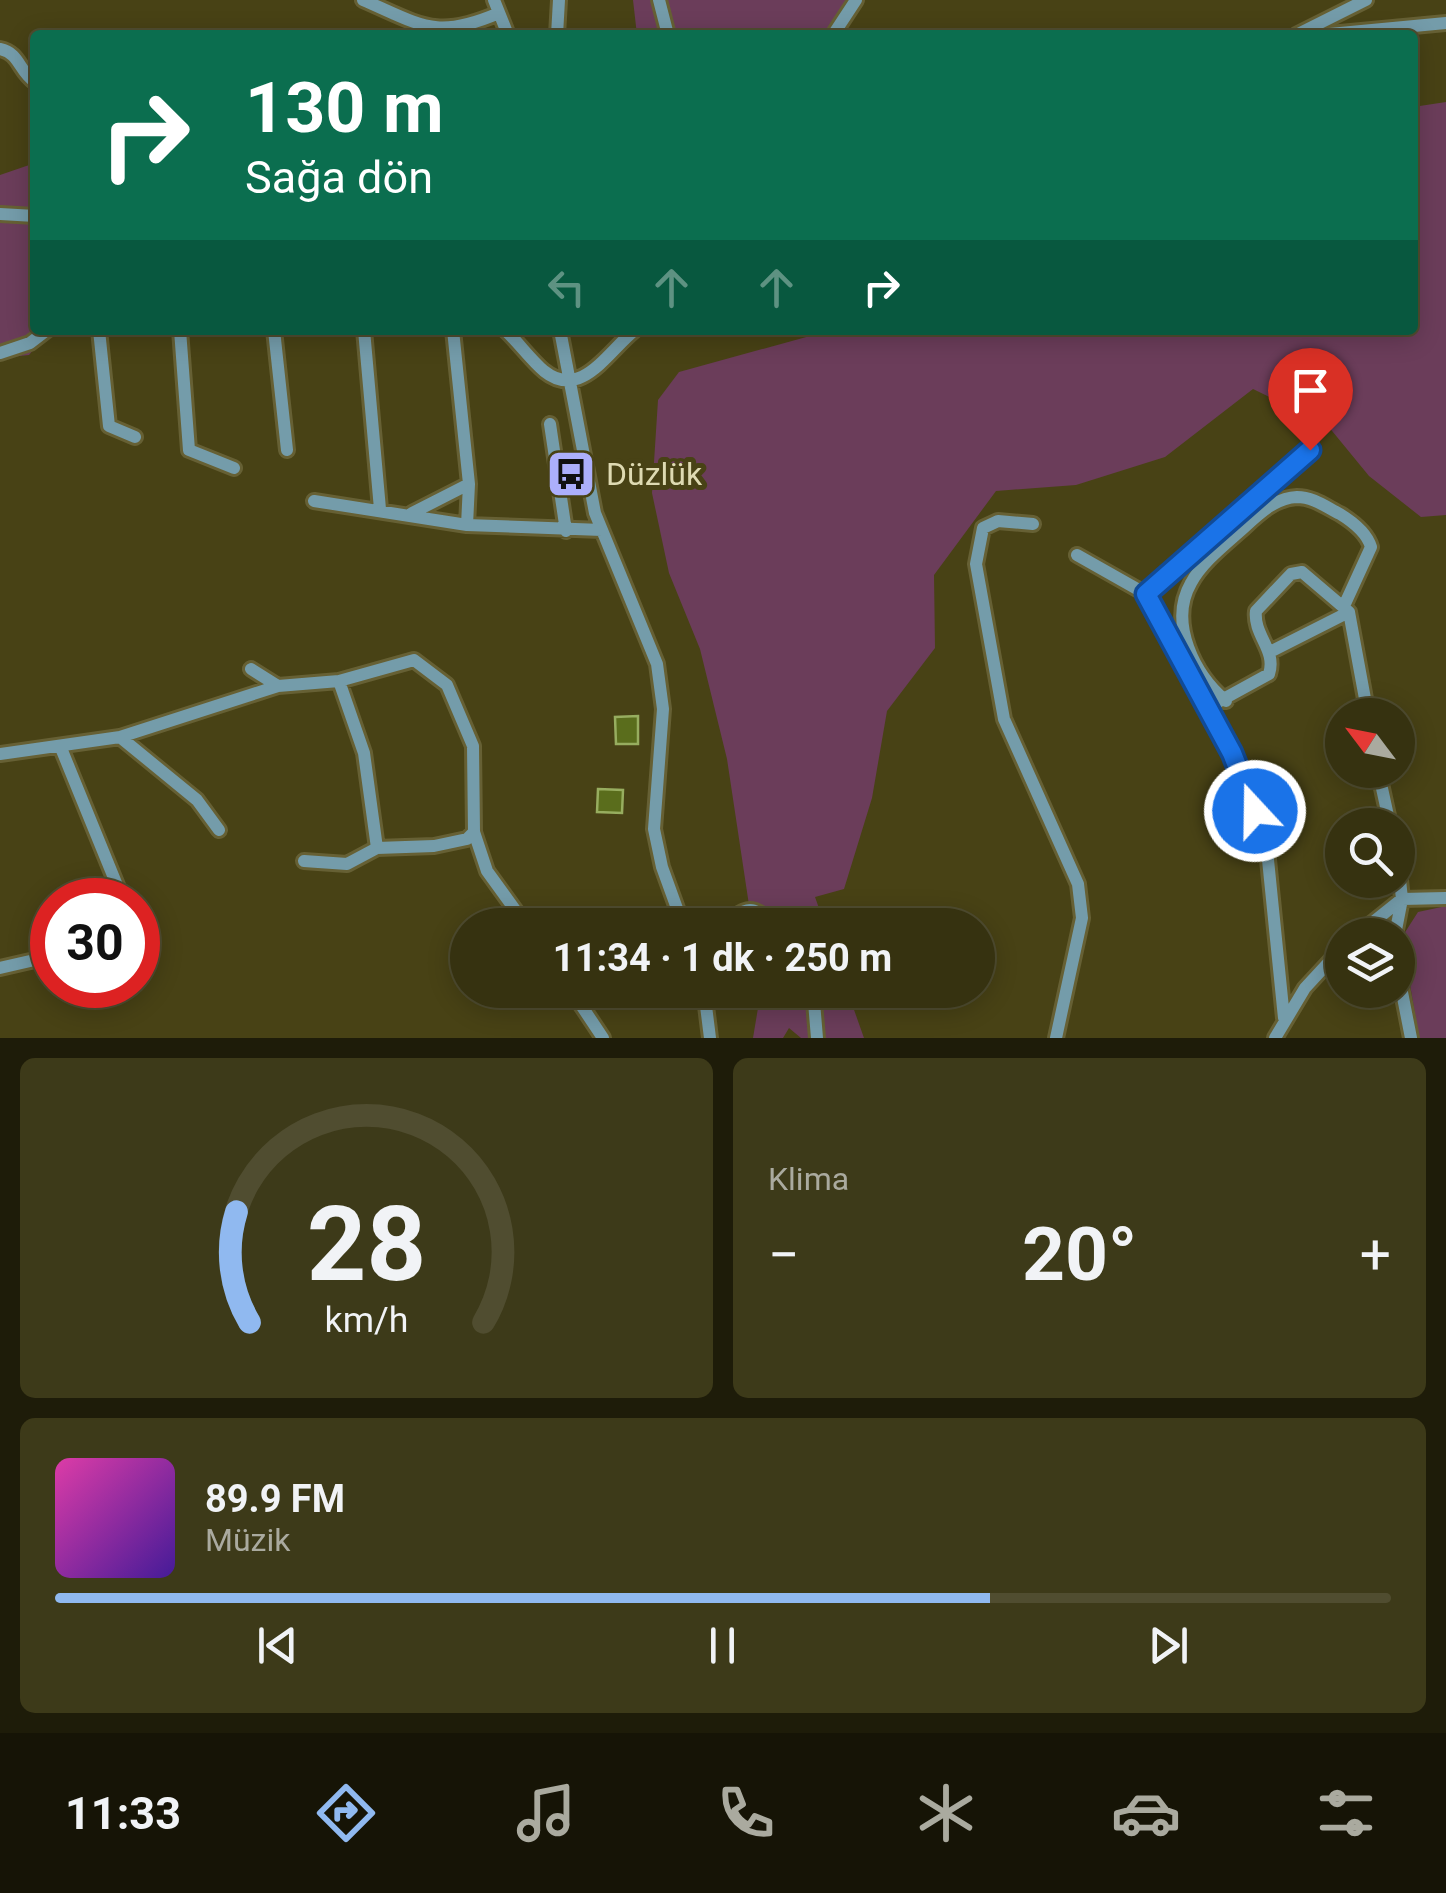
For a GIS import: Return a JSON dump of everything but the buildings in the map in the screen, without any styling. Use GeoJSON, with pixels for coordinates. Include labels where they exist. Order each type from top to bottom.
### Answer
{"type":"FeatureCollection","features":[{"type":"Feature","properties":{"kind":"street"},"geometry":{"type":"LineString","coordinates":[[364,0],[433,29],[459,30],[496,7],[506,30]]}},
{"type":"Feature","properties":{"kind":"street"},"geometry":{"type":"LineString","coordinates":[[557,30],[559,0]]}},
{"type":"Feature","properties":{"kind":"street"},"geometry":{"type":"LineString","coordinates":[[659,0],[667,30]]}},
{"type":"Feature","properties":{"kind":"street"},"geometry":{"type":"LineString","coordinates":[[837,30],[856,0]]}},
{"type":"Feature","properties":{"kind":"street"},"geometry":{"type":"LineString","coordinates":[[1306,30],[1366,0]]}},
{"type":"Feature","properties":{"kind":"street"},"geometry":{"type":"LineString","coordinates":[[1367,30],[1446,22]]}},
{"type":"Feature","properties":{"kind":"street"},"geometry":{"type":"LineString","coordinates":[[0,48],[12,52],[30,78]]}},
{"type":"Feature","properties":{"kind":"street"},"geometry":{"type":"LineString","coordinates":[[0,214],[30,216]]}},
{"type":"Feature","properties":{"kind":"street"},"geometry":{"type":"LineString","coordinates":[[0,353],[30,344],[41,335]]}},
{"type":"Feature","properties":{"kind":"street"},"geometry":{"type":"LineString","coordinates":[[100,335],[109,426],[134,437]]}},
{"type":"Feature","properties":{"kind":"street"},"geometry":{"type":"LineString","coordinates":[[180,335],[188,450],[234,468]]}},
{"type":"Feature","properties":{"kind":"street"},"geometry":{"type":"LineString","coordinates":[[275,335],[287,450]]}},
{"type":"Feature","properties":{"kind":"street"},"geometry":{"type":"LineString","coordinates":[[364,335],[380,509]]}},
{"type":"Feature","properties":{"kind":"street"},"geometry":{"type":"LineString","coordinates":[[454,335],[469,484],[467,524]]}},
{"type":"Feature","properties":{"kind":"street"},"geometry":{"type":"LineString","coordinates":[[510,335],[542,369],[568,382],[584,378],[629,335]]}},
{"type":"Feature","properties":{"kind":"street"},"geometry":{"type":"LineString","coordinates":[[561,335],[602,530],[657,664],[663,709],[654,828],[662,868],[677,908]]}},
{"type":"Feature","properties":{"kind":"street"},"geometry":{"type":"LineString","coordinates":[[550,424],[566,532]]}},
{"type":"Feature","properties":{"kind":"street"},"geometry":{"type":"LineString","coordinates":[[1146,594],[1310,450]]}},
{"type":"Feature","properties":{"kind":"street"},"geometry":{"type":"LineString","coordinates":[[412,513],[469,484]]}},
{"type":"Feature","properties":{"kind":"street"},"geometry":{"type":"LineString","coordinates":[[1226,700],[1203,678],[1186,641],[1186,594],[1211,558],[1270,506],[1293,498],[1310,498],[1349,520],[1367,537],[1371,547],[1347,609],[1270,652]]}},
{"type":"Feature","properties":{"kind":"street"},"geometry":{"type":"LineString","coordinates":[[314,501],[467,524],[566,532],[602,530]]}},
{"type":"Feature","properties":{"kind":"street"},"geometry":{"type":"LineString","coordinates":[[1033,524],[998,521],[983,528],[976,564],[1004,719],[1078,884],[1082,918],[1056,1038]]}},
{"type":"Feature","properties":{"kind":"street"},"geometry":{"type":"LineString","coordinates":[[1076,555],[1146,594],[1232,753],[1266,840],[1284,1018]]}},
{"type":"Feature","properties":{"kind":"street"},"geometry":{"type":"LineString","coordinates":[[1206,708],[1264,680],[1271,669],[1270,652],[1255,625],[1256,611],[1291,574],[1307,574],[1347,609],[1358,643],[1366,698]]}},
{"type":"Feature","properties":{"kind":"street"},"geometry":{"type":"LineString","coordinates":[[0,754],[120,737],[278,686],[339,681],[414,660],[447,686],[472,746],[474,832],[487,871],[514,908]]}},
{"type":"Feature","properties":{"kind":"street"},"geometry":{"type":"LineString","coordinates":[[250,669],[278,686]]}},
{"type":"Feature","properties":{"kind":"street"},"geometry":{"type":"LineString","coordinates":[[339,681],[364,753],[377,848]]}},
{"type":"Feature","properties":{"kind":"street"},"geometry":{"type":"LineString","coordinates":[[120,737],[197,800],[219,830]]}},
{"type":"Feature","properties":{"kind":"street"},"geometry":{"type":"LineString","coordinates":[[61,748],[114,878]]}},
{"type":"Feature","properties":{"kind":"street"},"geometry":{"type":"LineString","coordinates":[[304,862],[347,864],[377,848],[434,846],[467,840],[474,832]]}},
{"type":"Feature","properties":{"kind":"street"},"geometry":{"type":"LineString","coordinates":[[1378,918],[1402,899],[1446,898]]}},
{"type":"Feature","properties":{"kind":"street"},"geometry":{"type":"LineString","coordinates":[[1398,918],[1402,899]]}},
{"type":"Feature","properties":{"kind":"street"},"geometry":{"type":"LineString","coordinates":[[0,968],[30,961]]}},
{"type":"Feature","properties":{"kind":"street"},"geometry":{"type":"LineString","coordinates":[[1275,1038],[1304,988],[1325,966]]}},
{"type":"Feature","properties":{"kind":"street"},"geometry":{"type":"LineString","coordinates":[[584,1008],[603,1038]]}},
{"type":"Feature","properties":{"kind":"street"},"geometry":{"type":"LineString","coordinates":[[706,1008],[710,1038]]}},
{"type":"Feature","properties":{"kind":"street"},"geometry":{"type":"LineString","coordinates":[[814,1008],[817,1038]]}},
{"type":"Feature","properties":{"kind":"street"},"geometry":{"type":"LineString","coordinates":[[1405,1008],[1411,1038]]}},
{"type":"Feature","properties":{"kind":"shaded area"},"geometry":{"type":"Polygon","coordinates":[[[633,0],[857,0],[827,30],[636,30],[633,0]]]}},
{"type":"Feature","properties":{"kind":"shaded area"},"geometry":{"type":"Polygon","coordinates":[[[1446,102],[1446,515],[1421,517],[1369,476],[1328,426],[1253,389],[1165,457],[1076,485],[996,491],[934,575],[935,648],[887,711],[872,798],[844,889],[815,897],[819,908],[749,908],[727,759],[700,649],[669,573],[652,493],[658,400],[679,372],[813,335],[1418,335],[1418,106],[1446,102]]]}},
{"type":"Feature","properties":{"kind":"shaded area"},"geometry":{"type":"Polygon","coordinates":[[[30,165],[30,335],[46,335],[29,355],[0,358],[0,175],[30,165]]]}},
{"type":"Feature","properties":{"kind":"shaded area"},"geometry":{"type":"Polygon","coordinates":[[[1446,906],[1446,1038],[1419,1038],[1414,1008],[1414,918],[1418,912],[1446,906]]]}},
{"type":"Feature","properties":{"kind":"shaded area"},"geometry":{"type":"Polygon","coordinates":[[[758,1008],[853,1008],[864,1038],[801,1038],[789,1028],[783,1038],[753,1038],[758,1008]]]}},
{"type":"Feature","properties":{"kind":"place","name":"Düzlük"},"geometry":{"type":"Point","coordinates":[571,474]}},
{"type":"Feature","properties":{"kind":"route"},"geometry":{"type":"LineString","coordinates":[[1255,811],[1232,753],[1146,594],[1310,450]]}}]}
